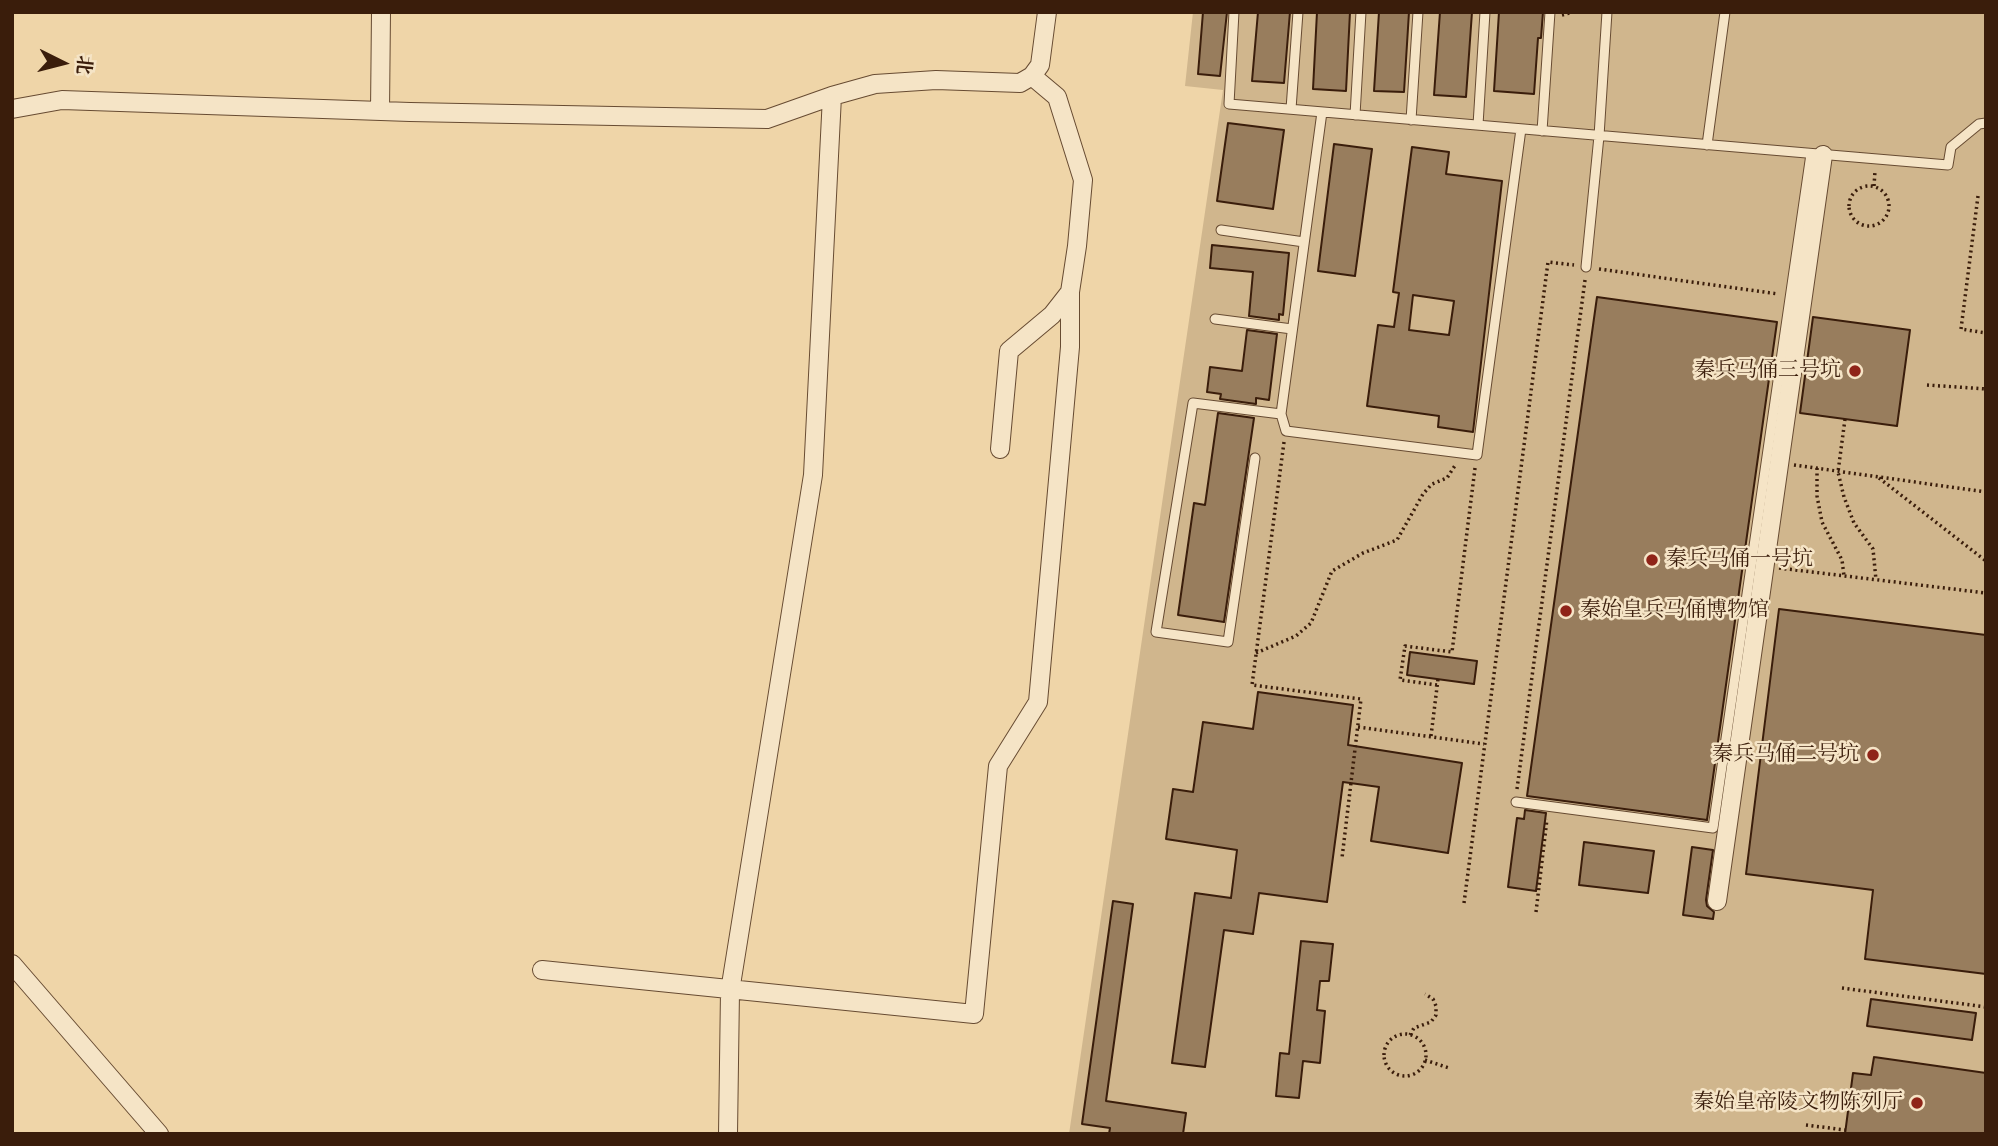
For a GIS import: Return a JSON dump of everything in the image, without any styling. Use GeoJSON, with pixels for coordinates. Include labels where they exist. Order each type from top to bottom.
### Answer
{"type":"FeatureCollection","features":[{"type":"Feature","properties":{"kind":"street"},"geometry":{"type":"LineString","coordinates":[[380,111],[382,12]]}},
{"type":"Feature","properties":{"kind":"street"},"geometry":{"type":"LineString","coordinates":[[12,109],[62,100],[380,111],[767,119],[875,84],[936,80],[1020,83],[1032,76],[1040,65],[1047,12]]}},
{"type":"Feature","properties":{"kind":"street"},"geometry":{"type":"LineString","coordinates":[[542,970],[974,1014],[998,766],[1038,702],[1070,347],[1070,292],[1083,180],[1057,97],[1032,76]]}},
{"type":"Feature","properties":{"kind":"street"},"geometry":{"type":"LineString","coordinates":[[728,1134],[730,991],[813,475],[832,96]]}},
{"type":"Feature","properties":{"kind":"street"},"geometry":{"type":"LineString","coordinates":[[1717,901],[1779,463],[1817,154]]}},
{"type":"Feature","properties":{"kind":"street"},"geometry":{"type":"LineString","coordinates":[[1000,449],[1009,351],[1052,315],[1070,292]]}},
{"type":"Feature","properties":{"kind":"street"},"geometry":{"type":"LineString","coordinates":[[12,964],[159,1134]]}},
{"type":"Feature","properties":{"kind":"lane"},"geometry":{"type":"LineString","coordinates":[[1234,12],[1229,104],[1948,165],[1951,147],[1979,124],[1986,123]]}},
{"type":"Feature","properties":{"kind":"lane"},"geometry":{"type":"LineString","coordinates":[[1291,109],[1298,12]]}},
{"type":"Feature","properties":{"kind":"lane"},"geometry":{"type":"LineString","coordinates":[[1355,115],[1361,12]]}},
{"type":"Feature","properties":{"kind":"lane"},"geometry":{"type":"LineString","coordinates":[[1411,120],[1418,12]]}},
{"type":"Feature","properties":{"kind":"lane"},"geometry":{"type":"LineString","coordinates":[[1478,125],[1485,12]]}},
{"type":"Feature","properties":{"kind":"lane"},"geometry":{"type":"LineString","coordinates":[[1542,131],[1550,12]]}},
{"type":"Feature","properties":{"kind":"lane"},"geometry":{"type":"LineString","coordinates":[[1586,267],[1599,136],[1607,12]]}},
{"type":"Feature","properties":{"kind":"lane"},"geometry":{"type":"LineString","coordinates":[[1707,145],[1725,12]]}},
{"type":"Feature","properties":{"kind":"lane"},"geometry":{"type":"LineString","coordinates":[[1322,112],[1281,414],[1286,430],[1477,456],[1521,129]]}},
{"type":"Feature","properties":{"kind":"lane"},"geometry":{"type":"LineString","coordinates":[[1516,802],[1713,828],[1791,296],[1817,154]]}},
{"type":"Feature","properties":{"kind":"lane"},"geometry":{"type":"LineString","coordinates":[[1221,230],[1304,242]]}},
{"type":"Feature","properties":{"kind":"lane"},"geometry":{"type":"LineString","coordinates":[[1215,319],[1293,329]]}},
{"type":"Feature","properties":{"kind":"lane"},"geometry":{"type":"LineString","coordinates":[[1255,458],[1228,642],[1156,632],[1193,403],[1281,414]]}},
{"type":"Feature","properties":{"kind":"path"},"geometry":{"type":"LineString","coordinates":[[1867,186],[1880,189],[1889,199],[1889,213],[1881,223],[1868,227],[1856,222],[1849,203],[1855,191],[1867,186]]}},
{"type":"Feature","properties":{"kind":"path"},"geometry":{"type":"LineString","coordinates":[[1978,197],[1961,329],[1986,333]]}},
{"type":"Feature","properties":{"kind":"path"},"geometry":{"type":"LineString","coordinates":[[1465,904],[1548,262],[1791,296]]}},
{"type":"Feature","properties":{"kind":"path"},"geometry":{"type":"LineString","coordinates":[[1516,802],[1586,267]]}},
{"type":"Feature","properties":{"kind":"path"},"geometry":{"type":"LineString","coordinates":[[1927,385],[1986,389]]}},
{"type":"Feature","properties":{"kind":"path"},"geometry":{"type":"LineString","coordinates":[[1846,419],[1838,472],[1854,523],[1873,549],[1876,580]]}},
{"type":"Feature","properties":{"kind":"path"},"geometry":{"type":"LineString","coordinates":[[1286,430],[1252,685],[1361,699],[1342,858]]}},
{"type":"Feature","properties":{"kind":"path"},"geometry":{"type":"LineString","coordinates":[[1256,653],[1296,636],[1311,623],[1332,571],[1363,553],[1397,540],[1423,494],[1432,484],[1447,478],[1463,454]]}},
{"type":"Feature","properties":{"kind":"path"},"geometry":{"type":"LineString","coordinates":[[1430,737],[1438,682],[1400,680],[1405,646],[1451,652],[1477,456]]}},
{"type":"Feature","properties":{"kind":"path"},"geometry":{"type":"LineString","coordinates":[[1779,463],[1986,492]]}},
{"type":"Feature","properties":{"kind":"path"},"geometry":{"type":"LineString","coordinates":[[1817,468],[1817,496],[1822,522],[1842,560],[1844,576]]}},
{"type":"Feature","properties":{"kind":"path"},"geometry":{"type":"LineString","coordinates":[[1877,477],[1986,561]]}},
{"type":"Feature","properties":{"kind":"path"},"geometry":{"type":"LineString","coordinates":[[1765,566],[1986,593]]}},
{"type":"Feature","properties":{"kind":"path"},"geometry":{"type":"LineString","coordinates":[[1358,727],[1485,744]]}},
{"type":"Feature","properties":{"kind":"path"},"geometry":{"type":"LineString","coordinates":[[1536,912],[1549,806]]}},
{"type":"Feature","properties":{"kind":"path"},"geometry":{"type":"LineString","coordinates":[[1842,988],[1986,1007]]}},
{"type":"Feature","properties":{"kind":"path"},"geometry":{"type":"LineString","coordinates":[[1410,1035],[1414,1028],[1431,1021],[1436,1015],[1433,999],[1425,994]]}},
{"type":"Feature","properties":{"kind":"path"},"geometry":{"type":"LineString","coordinates":[[1397,1035],[1410,1035],[1422,1043],[1425,1060],[1420,1069],[1408,1076],[1395,1074],[1386,1064],[1384,1051],[1391,1039],[1397,1035]]}},
{"type":"Feature","properties":{"kind":"path"},"geometry":{"type":"LineString","coordinates":[[1425,1060],[1449,1068]]}},
{"type":"Feature","properties":{"kind":"path"},"geometry":{"type":"LineString","coordinates":[[1806,1125],[1845,1130]]}},
{"type":"Feature","properties":{"kind":"shaded area","name":"秦始皇兵马俑博物馆"},"geometry":{"type":"Polygon","coordinates":[[[1193,12],[1986,12],[1986,1134],[1069,1134],[1223,90],[1185,86],[1193,12]]]}},
{"type":"Feature","properties":{"kind":"building"},"geometry":{"type":"Polygon","coordinates":[[[1203,12],[1227,12],[1220,76],[1198,74],[1203,12]]]}},
{"type":"Feature","properties":{"kind":"building"},"geometry":{"type":"Polygon","coordinates":[[[1258,12],[1290,12],[1284,83],[1252,81],[1258,12]]]}},
{"type":"Feature","properties":{"kind":"building"},"geometry":{"type":"Polygon","coordinates":[[[1317,12],[1350,12],[1346,91],[1313,89],[1317,12]]]}},
{"type":"Feature","properties":{"kind":"building"},"geometry":{"type":"Polygon","coordinates":[[[1379,12],[1409,12],[1404,92],[1374,91],[1379,12]]]}},
{"type":"Feature","properties":{"kind":"building"},"geometry":{"type":"Polygon","coordinates":[[[1440,12],[1472,12],[1466,97],[1434,95],[1440,12]]]}},
{"type":"Feature","properties":{"kind":"building"},"geometry":{"type":"Polygon","coordinates":[[[1499,12],[1543,12],[1541,38],[1538,38],[1534,94],[1494,91],[1499,12]]]}},
{"type":"Feature","properties":{"kind":"building"},"geometry":{"type":"Polygon","coordinates":[[[1228,123],[1284,130],[1273,209],[1217,201],[1228,123]]]}},
{"type":"Feature","properties":{"kind":"building"},"geometry":{"type":"Polygon","coordinates":[[[1334,144],[1372,149],[1355,276],[1318,271],[1334,144]]]}},
{"type":"Feature","properties":{"kind":"building"},"geometry":{"type":"Polygon","coordinates":[[[1412,147],[1449,152],[1446,174],[1502,181],[1473,432],[1438,427],[1439,416],[1367,406],[1378,325],[1394,327],[1399,293],[1393,292],[1412,147]],[[1413,295],[1409,330],[1449,335],[1454,301],[1413,295]]]}},
{"type":"Feature","properties":{"kind":"building"},"geometry":{"type":"Polygon","coordinates":[[[1212,245],[1289,253],[1283,315],[1279,314],[1279,320],[1249,316],[1253,272],[1210,268],[1212,245]]]}},
{"type":"Feature","properties":{"kind":"building","name":"秦兵马俑一号坑"},"geometry":{"type":"Polygon","coordinates":[[[1597,297],[1777,322],[1707,820],[1527,796],[1597,297]]]}},
{"type":"Feature","properties":{"kind":"building","name":"秦兵马俑三号坑"},"geometry":{"type":"Polygon","coordinates":[[[1813,317],[1910,330],[1897,426],[1800,413],[1813,317]]]}},
{"type":"Feature","properties":{"kind":"building"},"geometry":{"type":"Polygon","coordinates":[[[1247,330],[1277,334],[1269,400],[1256,398],[1256,404],[1220,399],[1221,394],[1207,392],[1210,367],[1242,371],[1247,330]]]}},
{"type":"Feature","properties":{"kind":"building"},"geometry":{"type":"Polygon","coordinates":[[[1218,413],[1254,418],[1224,622],[1178,615],[1194,503],[1205,505],[1218,413]]]}},
{"type":"Feature","properties":{"kind":"building","name":"秦兵马俑二号坑"},"geometry":{"type":"Polygon","coordinates":[[[1779,609],[1986,635],[1986,974],[1865,959],[1873,890],[1746,874],[1779,609]]]}},
{"type":"Feature","properties":{"kind":"building"},"geometry":{"type":"Polygon","coordinates":[[[1410,652],[1477,661],[1474,684],[1407,675],[1410,652]]]}},
{"type":"Feature","properties":{"kind":"building"},"geometry":{"type":"Polygon","coordinates":[[[1258,692],[1353,705],[1348,745],[1462,763],[1448,853],[1371,841],[1379,787],[1343,782],[1327,902],[1259,893],[1253,934],[1224,930],[1205,1067],[1172,1063],[1195,893],[1231,898],[1237,850],[1166,839],[1173,789],[1193,792],[1203,722],[1253,729],[1258,692]]]}},
{"type":"Feature","properties":{"kind":"building"},"geometry":{"type":"Polygon","coordinates":[[[1525,810],[1546,813],[1536,891],[1508,887],[1517,818],[1524,819],[1525,810]]]}},
{"type":"Feature","properties":{"kind":"building"},"geometry":{"type":"Polygon","coordinates":[[[1584,842],[1654,851],[1648,893],[1579,885],[1584,842]]]}},
{"type":"Feature","properties":{"kind":"building"},"geometry":{"type":"Polygon","coordinates":[[[1692,847],[1713,850],[1706,900],[1707,906],[1714,912],[1713,919],[1683,915],[1692,847]]]}},
{"type":"Feature","properties":{"kind":"building"},"geometry":{"type":"Polygon","coordinates":[[[1113,901],[1133,904],[1106,1101],[1186,1113],[1183,1134],[1109,1134],[1110,1128],[1082,1124],[1113,901]]]}},
{"type":"Feature","properties":{"kind":"building"},"geometry":{"type":"Polygon","coordinates":[[[1301,941],[1333,944],[1329,981],[1320,981],[1317,1010],[1325,1011],[1320,1063],[1303,1061],[1299,1098],[1276,1096],[1280,1053],[1289,1054],[1301,941]]]}},
{"type":"Feature","properties":{"kind":"building"},"geometry":{"type":"Polygon","coordinates":[[[1871,999],[1976,1013],[1972,1040],[1867,1026],[1871,999]]]}},
{"type":"Feature","properties":{"kind":"building","name":"秦始皇帝陵文物陈列厅"},"geometry":{"type":"Polygon","coordinates":[[[1874,1057],[1986,1073],[1986,1134],[1845,1134],[1853,1073],[1871,1075],[1874,1057]]]}},
{"type":"Feature","properties":{"kind":"place","name":"秦兵马俑三号坑"},"geometry":{"type":"Point","coordinates":[1855,371]}},
{"type":"Feature","properties":{"kind":"place","name":"秦兵马俑一号坑"},"geometry":{"type":"Point","coordinates":[1652,560]}},
{"type":"Feature","properties":{"kind":"place","name":"秦始皇兵马俑博物馆"},"geometry":{"type":"Point","coordinates":[1566,611]}},
{"type":"Feature","properties":{"kind":"place","name":"秦兵马俑二号坑"},"geometry":{"type":"Point","coordinates":[1873,755]}},
{"type":"Feature","properties":{"kind":"place","name":"秦始皇帝陵文物陈列厅"},"geometry":{"type":"Point","coordinates":[1917,1103]}}]}
